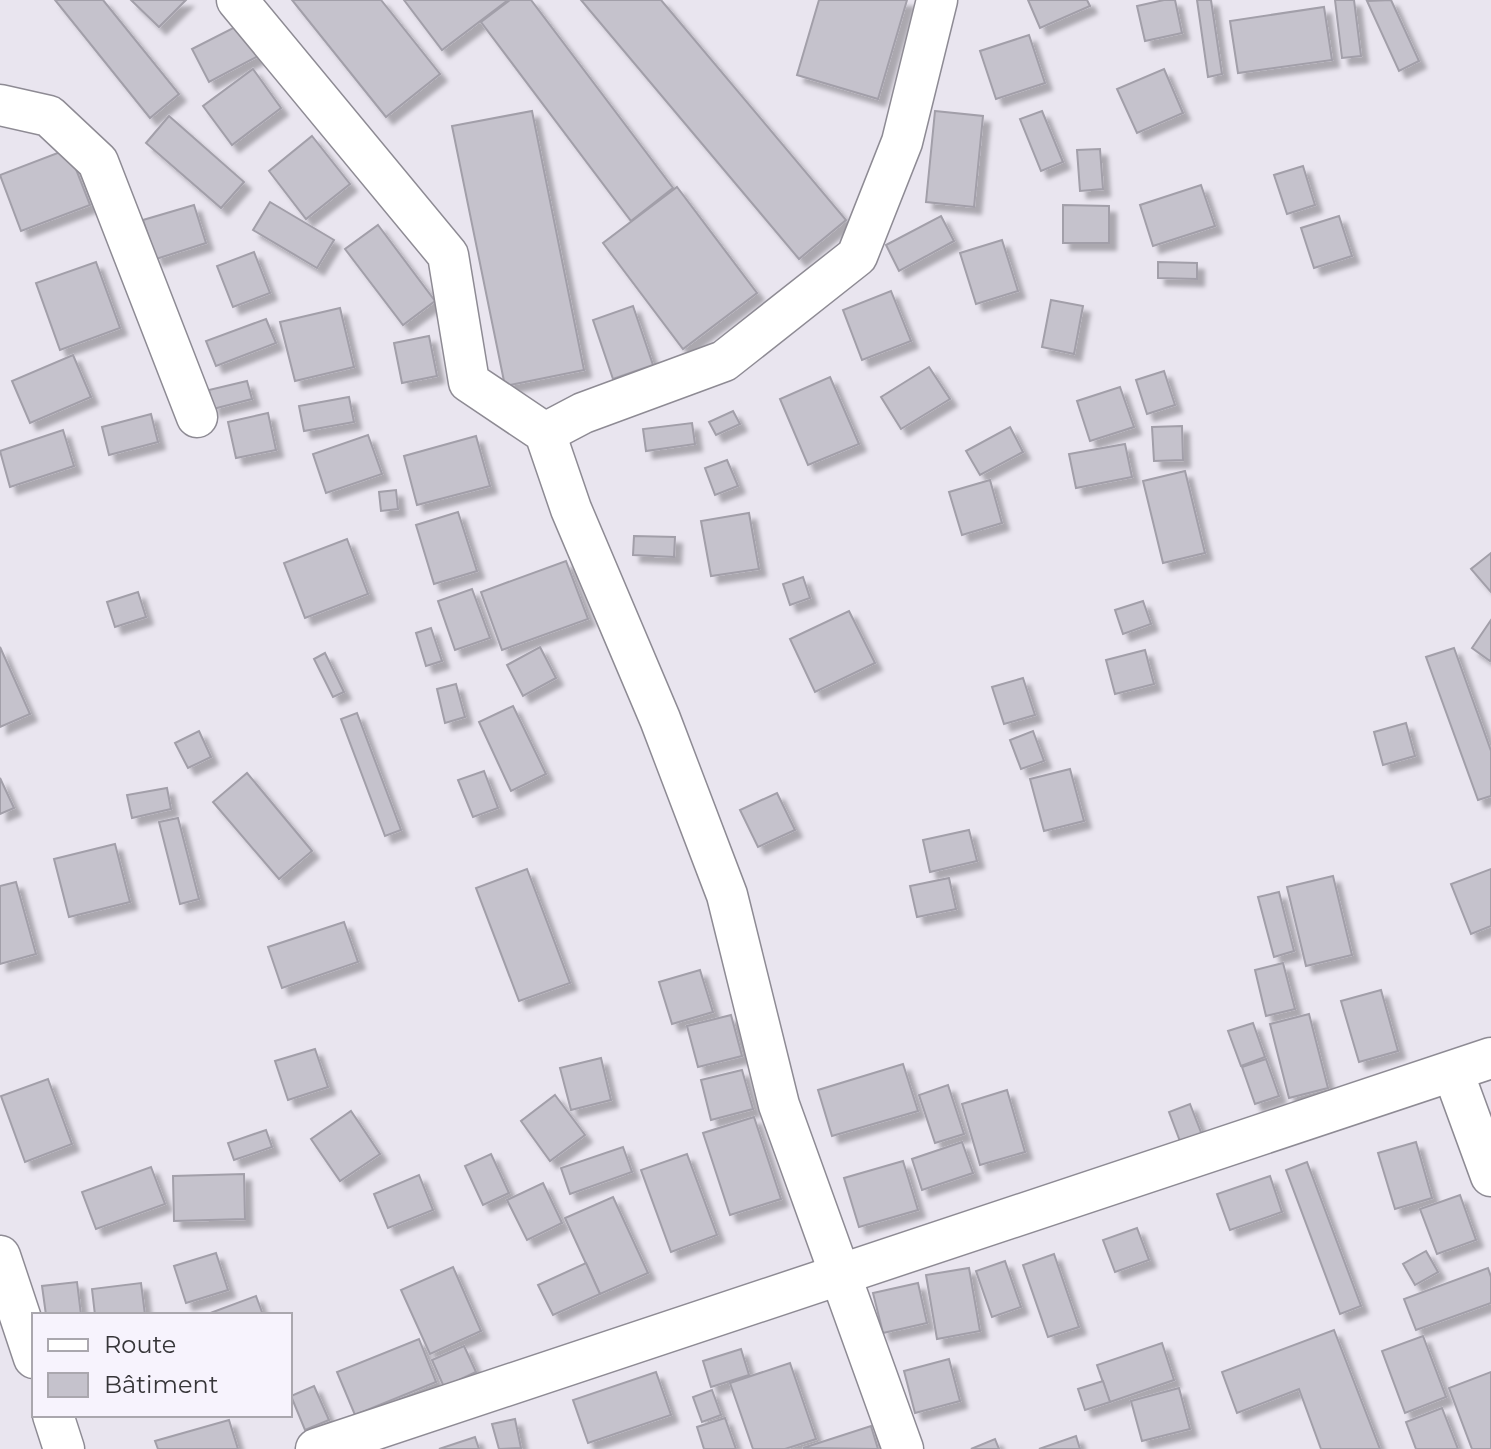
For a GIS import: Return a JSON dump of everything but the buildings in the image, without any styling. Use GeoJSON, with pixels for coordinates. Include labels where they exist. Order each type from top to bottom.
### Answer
{"type":"FeatureCollection","features":[{"type":"Feature","properties":{"kind":"street"},"geometry":{"type":"LineString","coordinates":[[237,0],[448,255],[469,382],[545,433],[571,509],[660,719],[727,895],[779,1105],[903,1449]]}},
{"type":"Feature","properties":{"kind":"street"},"geometry":{"type":"LineString","coordinates":[[545,433],[583,413],[724,361],[857,256],[902,142],[937,0]]}},
{"type":"Feature","properties":{"kind":"street"},"geometry":{"type":"LineString","coordinates":[[0,105],[49,116],[98,162],[197,417]]}},
{"type":"Feature","properties":{"kind":"street"},"geometry":{"type":"LineString","coordinates":[[316,1449],[1491,1058]]}},
{"type":"Feature","properties":{"kind":"street"},"geometry":{"type":"LineString","coordinates":[[1453,1072],[1491,1176]]}},
{"type":"Feature","properties":{"kind":"street"},"geometry":{"type":"LineString","coordinates":[[0,1256],[32,1352]]}},
{"type":"Feature","properties":{"kind":"street"},"geometry":{"type":"LineString","coordinates":[[54,1417],[64,1449]]}}]}
